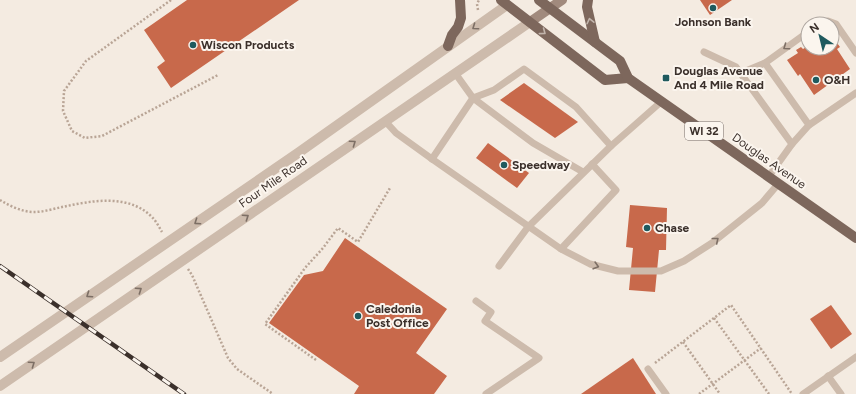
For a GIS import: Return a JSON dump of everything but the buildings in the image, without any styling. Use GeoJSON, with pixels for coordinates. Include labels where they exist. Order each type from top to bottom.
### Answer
{"type":"FeatureCollection","features":[{"type":"Feature","properties":{"kind":"main road"},"geometry":{"type":"LineString","coordinates":[[448,46],[461,18],[460,0]]}},
{"type":"Feature","properties":{"kind":"main road","name":"Douglas Avenue"},"geometry":{"type":"LineString","coordinates":[[539,0],[620,61],[628,78],[856,238]]}},
{"type":"Feature","properties":{"kind":"main road","name":"Four Mile Road"},"geometry":{"type":"LineString","coordinates":[[530,22],[562,0]]}},
{"type":"Feature","properties":{"kind":"main road"},"geometry":{"type":"LineString","coordinates":[[588,0],[587,7],[595,42]]}},
{"type":"Feature","properties":{"kind":"main road"},"geometry":{"type":"LineString","coordinates":[[507,2],[530,22],[605,80],[628,78]]}},
{"type":"Feature","properties":{"kind":"street","name":"Four Mile Road"},"geometry":{"type":"LineString","coordinates":[[0,358],[298,153],[507,2]]}},
{"type":"Feature","properties":{"kind":"street","name":"Four Mile Road"},"geometry":{"type":"LineString","coordinates":[[0,386],[530,22]]}},
{"type":"Feature","properties":{"kind":"lane"},"geometry":{"type":"LineString","coordinates":[[840,30],[856,53]]}},
{"type":"Feature","properties":{"kind":"lane"},"geometry":{"type":"LineString","coordinates":[[741,73],[765,63],[800,38]]}},
{"type":"Feature","properties":{"kind":"lane"},"geometry":{"type":"LineString","coordinates":[[704,52],[736,67],[792,144]]}},
{"type":"Feature","properties":{"kind":"lane"},"geometry":{"type":"LineString","coordinates":[[765,63],[809,125]]}},
{"type":"Feature","properties":{"kind":"lane"},"geometry":{"type":"LineString","coordinates":[[432,159],[473,98],[494,90],[524,68],[576,107],[611,146]]}},
{"type":"Feature","properties":{"kind":"lane"},"geometry":{"type":"LineString","coordinates":[[455,73],[473,98],[534,143],[583,172]]}},
{"type":"Feature","properties":{"kind":"lane"},"geometry":{"type":"LineString","coordinates":[[769,176],[792,144],[809,125],[856,93]]}},
{"type":"Feature","properties":{"kind":"lane"},"geometry":{"type":"LineString","coordinates":[[500,266],[528,227],[583,172],[662,101]]}},
{"type":"Feature","properties":{"kind":"lane"},"geometry":{"type":"LineString","coordinates":[[385,121],[396,133],[561,249],[590,264],[618,271],[661,271],[684,262],[712,243],[762,203],[779,183]]}},
{"type":"Feature","properties":{"kind":"lane"},"geometry":{"type":"LineString","coordinates":[[561,249],[616,190],[592,164]]}},
{"type":"Feature","properties":{"kind":"lane"},"geometry":{"type":"LineString","coordinates":[[476,301],[491,312],[485,321],[539,358],[486,394]]}},
{"type":"Feature","properties":{"kind":"lane"},"geometry":{"type":"LineString","coordinates":[[802,394],[856,357]]}},
{"type":"Feature","properties":{"kind":"lane"},"geometry":{"type":"LineString","coordinates":[[648,368],[666,394]]}},
{"type":"Feature","properties":{"kind":"lane"},"geometry":{"type":"LineString","coordinates":[[828,376],[841,394]]}},
{"type":"Feature","properties":{"kind":"path"},"geometry":{"type":"LineString","coordinates":[[171,0],[86,61],[64,91],[63,111],[72,132],[85,138],[102,136],[218,75]]}},
{"type":"Feature","properties":{"kind":"path"},"geometry":{"type":"LineString","coordinates":[[478,10],[476,4],[479,0]]}},
{"type":"Feature","properties":{"kind":"path"},"geometry":{"type":"LineString","coordinates":[[316,360],[265,324],[305,268],[338,228],[358,242],[390,188]]}},
{"type":"Feature","properties":{"kind":"path"},"geometry":{"type":"LineString","coordinates":[[648,368],[731,305],[792,394]]}},
{"type":"Feature","properties":{"kind":"path"},"geometry":{"type":"LineString","coordinates":[[714,318],[769,394]]}},
{"type":"Feature","properties":{"kind":"path"},"geometry":{"type":"LineString","coordinates":[[683,342],[720,394]]}},
{"type":"Feature","properties":{"kind":"path"},"geometry":{"type":"LineString","coordinates":[[699,394],[761,348]]}},
{"type":"Feature","properties":{"kind":"path"},"geometry":{"type":"LineString","coordinates":[[265,389],[272,394]]}},
{"type":"Feature","properties":{"kind":"railway"},"geometry":{"type":"LineString","coordinates":[[0,266],[184,394]]}},
{"type":"Feature","properties":{"kind":"place","name":"Johnson Bank"},"geometry":{"type":"Point","coordinates":[713,8]}},
{"type":"Feature","properties":{"kind":"place","name":"Wiscon Products"},"geometry":{"type":"Point","coordinates":[193,45]}},
{"type":"Feature","properties":{"kind":"place","name":"Douglas Avenue And 4 Mile Road"},"geometry":{"type":"Point","coordinates":[666,78]}},
{"type":"Feature","properties":{"kind":"place","name":"O&H"},"geometry":{"type":"Point","coordinates":[816,80]}},
{"type":"Feature","properties":{"kind":"place","name":"Speedway"},"geometry":{"type":"Point","coordinates":[504,165]}},
{"type":"Feature","properties":{"kind":"place","name":"Chase"},"geometry":{"type":"Point","coordinates":[647,228]}},
{"type":"Feature","properties":{"kind":"place","name":"Caledonia Post Office"},"geometry":{"type":"Point","coordinates":[358,316]}}]}
